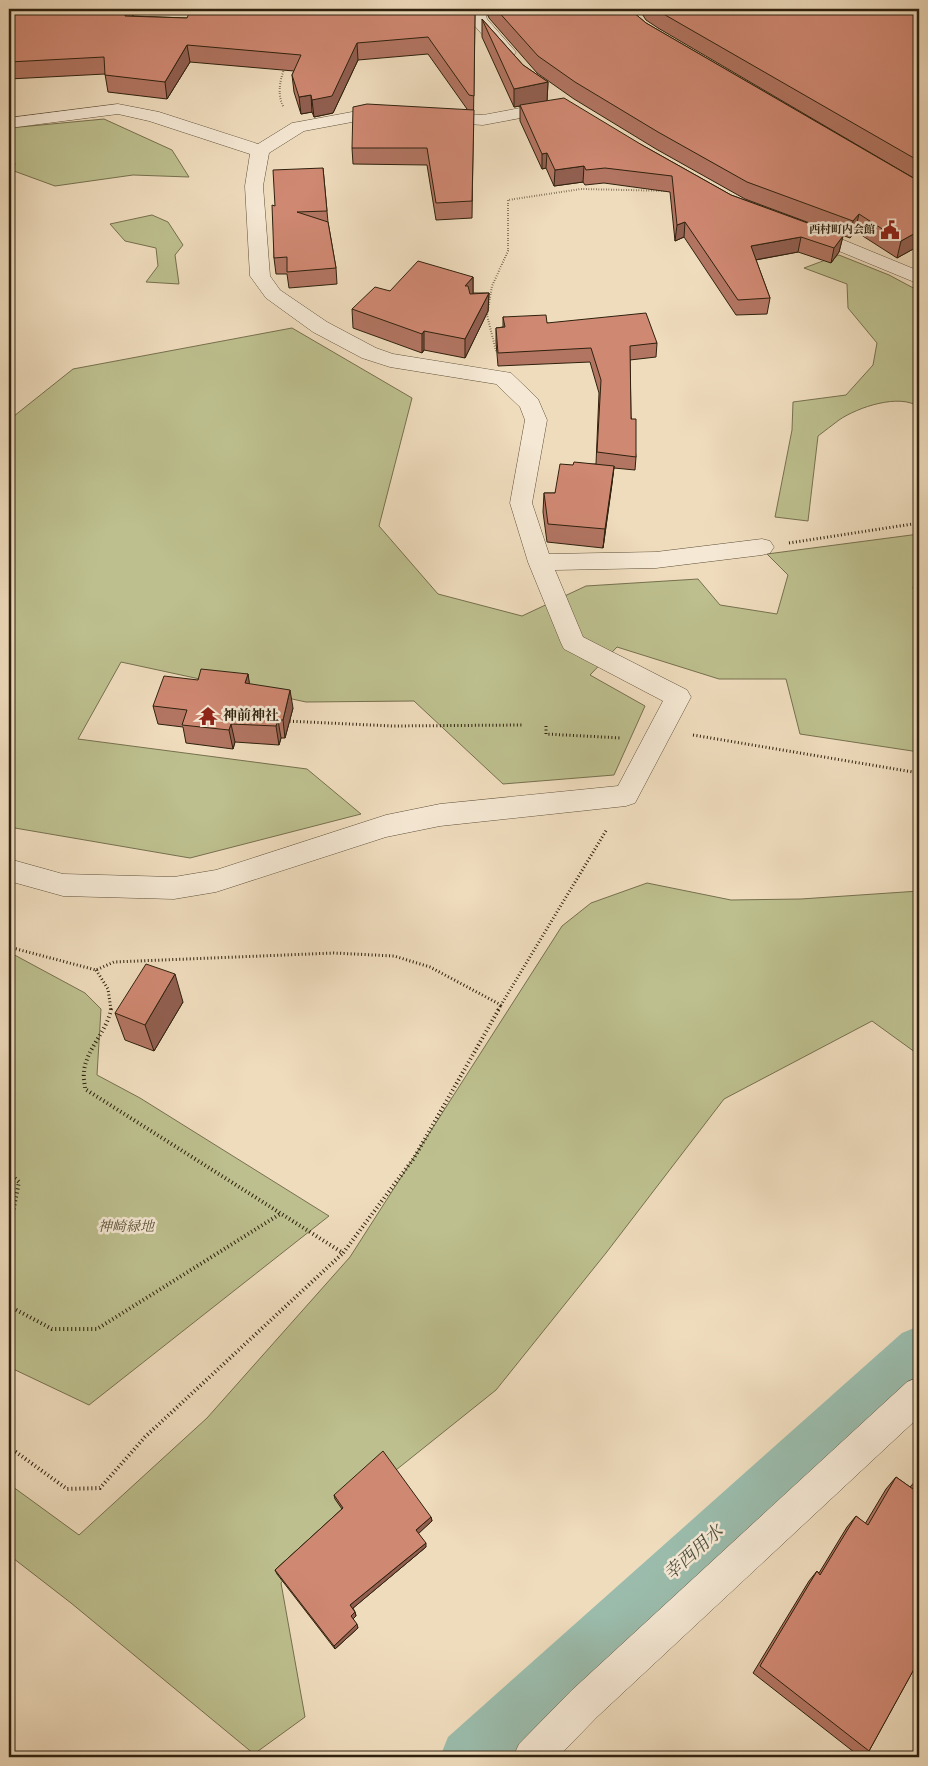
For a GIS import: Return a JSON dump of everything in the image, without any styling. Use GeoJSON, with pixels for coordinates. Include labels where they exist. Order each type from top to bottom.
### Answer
{"type":"FeatureCollection","features":[{"type":"Feature","properties":{"kind":"street"},"geometry":{"type":"LineString","coordinates":[[9,11],[23,9]]}},
{"type":"Feature","properties":{"kind":"street"},"geometry":{"type":"LineString","coordinates":[[476,9],[479,20],[517,64]]}},
{"type":"Feature","properties":{"kind":"street"},"geometry":{"type":"LineString","coordinates":[[9,870],[63,884],[174,888],[216,880],[386,826],[440,815],[626,796],[678,697],[572,643],[540,562],[521,503],[536,420],[530,404],[503,378],[390,360],[369,353],[320,328],[273,294],[260,276],[254,186],[260,151],[298,127],[368,114],[483,120],[571,107],[545,89]]}},
{"type":"Feature","properties":{"kind":"street"},"geometry":{"type":"LineString","coordinates":[[9,123],[118,109],[153,116],[260,151]]}},
{"type":"Feature","properties":{"kind":"street"},"geometry":{"type":"LineString","coordinates":[[792,225],[838,242],[919,278]]}},
{"type":"Feature","properties":{"kind":"street"},"geometry":{"type":"LineString","coordinates":[[540,562],[656,560],[762,547]]}},
{"type":"Feature","properties":{"kind":"street"},"geometry":{"type":"LineString","coordinates":[[532,1757],[584,1704],[919,1394]]}},
{"type":"Feature","properties":{"kind":"path"},"geometry":{"type":"LineString","coordinates":[[286,64],[282,73],[280,101],[298,127]]}},
{"type":"Feature","properties":{"kind":"path"},"geometry":{"type":"LineString","coordinates":[[503,378],[487,315],[492,286],[508,251],[508,200],[582,189],[675,191]]}},
{"type":"Feature","properties":{"kind":"path"},"geometry":{"type":"LineString","coordinates":[[762,547],[919,523]]}},
{"type":"Feature","properties":{"kind":"path"},"geometry":{"type":"LineString","coordinates":[[285,721],[392,726],[523,725]]}},
{"type":"Feature","properties":{"kind":"path"},"geometry":{"type":"LineString","coordinates":[[546,726],[546,734],[626,738]]}},
{"type":"Feature","properties":{"kind":"path"},"geometry":{"type":"LineString","coordinates":[[662,730],[919,773]]}},
{"type":"Feature","properties":{"kind":"path"},"geometry":{"type":"LineString","coordinates":[[9,1447],[67,1489],[100,1488],[145,1437],[343,1253],[414,1158],[501,1005],[626,796]]}},
{"type":"Feature","properties":{"kind":"path"},"geometry":{"type":"LineString","coordinates":[[9,948],[96,970],[105,980],[112,998],[112,1011],[84,1068],[83,1081],[85,1089],[343,1253]]}},
{"type":"Feature","properties":{"kind":"path"},"geometry":{"type":"LineString","coordinates":[[96,970],[114,962],[334,954],[394,956],[430,967],[501,1005]]}},
{"type":"Feature","properties":{"kind":"path"},"geometry":{"type":"LineString","coordinates":[[9,1173],[19,1182],[9,1233]]}},
{"type":"Feature","properties":{"kind":"path"},"geometry":{"type":"LineString","coordinates":[[9,1306],[52,1330],[97,1329],[280,1214]]}},
{"type":"Feature","properties":{"kind":"green space"},"geometry":{"type":"Polygon","coordinates":[[[104,119],[172,150],[189,177],[133,175],[55,186],[14,171],[15,163],[9,163],[9,128],[104,119]]]}},
{"type":"Feature","properties":{"kind":"green space"},"geometry":{"type":"Polygon","coordinates":[[[152,215],[168,222],[183,245],[175,255],[179,284],[146,282],[158,266],[156,248],[125,241],[110,224],[152,215]]]}},
{"type":"Feature","properties":{"kind":"green space"},"geometry":{"type":"Polygon","coordinates":[[[839,255],[889,275],[919,291],[919,407],[901,401],[868,406],[847,415],[818,436],[808,521],[775,517],[792,430],[793,402],[846,395],[873,365],[877,343],[848,308],[847,284],[804,268],[839,255]]]}},
{"type":"Feature","properties":{"kind":"green space"},"geometry":{"type":"Polygon","coordinates":[[[292,328],[412,398],[379,526],[438,594],[522,616],[586,586],[698,579],[720,605],[777,614],[788,575],[767,554],[919,534],[913,589],[919,591],[919,752],[800,734],[786,679],[719,679],[617,647],[590,675],[645,706],[614,775],[503,784],[414,701],[306,702],[121,662],[78,739],[307,769],[361,814],[190,858],[9,827],[9,420],[73,369],[292,328]]]}},
{"type":"Feature","properties":{"kind":"green space"},"geometry":{"type":"Polygon","coordinates":[[[647,883],[731,900],[801,899],[919,891],[919,1055],[872,1021],[724,1099],[606,1253],[496,1390],[351,1506],[281,1583],[305,1717],[254,1754],[71,1603],[9,1555],[9,1484],[79,1535],[207,1418],[350,1257],[562,926],[591,903],[647,883]]]}},
{"type":"Feature","properties":{"kind":"green space","name":"神崎緑地"},"geometry":{"type":"Polygon","coordinates":[[[9,952],[85,993],[101,1009],[97,1075],[140,1098],[329,1216],[89,1405],[9,1367],[9,952]]]}},
{"type":"Feature","properties":{"kind":"building"},"geometry":{"type":"Polygon","coordinates":[[[47,9],[127,9],[125,16],[187,18],[191,9],[472,9],[475,13],[474,96],[469,95],[428,37],[357,43],[332,96],[312,100],[311,95],[299,97],[292,75],[301,55],[187,45],[165,82],[105,75],[104,57],[9,62],[9,12],[47,9]]]}},
{"type":"Feature","properties":{"kind":"building"},"geometry":{"type":"Polygon","coordinates":[[[496,9],[631,9],[646,23],[919,180],[919,231],[901,241],[859,214],[853,221],[747,182],[658,132],[575,82],[538,56],[496,9]]]}},
{"type":"Feature","properties":{"kind":"building"},"geometry":{"type":"Polygon","coordinates":[[[656,9],[919,9],[919,161],[660,12],[656,9]]]}},
{"type":"Feature","properties":{"kind":"building"},"geometry":{"type":"Polygon","coordinates":[[[482,19],[523,65],[548,82],[514,89],[482,19]]]}},
{"type":"Feature","properties":{"kind":"building"},"geometry":{"type":"Polygon","coordinates":[[[564,98],[731,195],[843,236],[834,248],[801,237],[751,246],[770,298],[738,300],[685,222],[677,225],[672,176],[605,168],[586,170],[584,166],[555,170],[547,153],[542,154],[520,105],[564,98]]]}},
{"type":"Feature","properties":{"kind":"building"},"geometry":{"type":"Polygon","coordinates":[[[367,104],[474,110],[472,201],[436,203],[427,148],[352,148],[353,107],[367,104]]]}},
{"type":"Feature","properties":{"kind":"building"},"geometry":{"type":"Polygon","coordinates":[[[323,168],[327,211],[297,212],[328,222],[336,268],[287,272],[287,257],[274,258],[272,205],[275,206],[273,170],[323,168]]]}},
{"type":"Feature","properties":{"kind":"building"},"geometry":{"type":"Polygon","coordinates":[[[418,261],[473,277],[465,286],[468,286],[470,294],[489,293],[465,339],[424,331],[422,334],[352,309],[375,287],[390,291],[418,261]]]}},
{"type":"Feature","properties":{"kind":"building"},"geometry":{"type":"Polygon","coordinates":[[[646,313],[657,343],[630,346],[631,419],[636,419],[636,457],[597,452],[601,380],[591,348],[498,353],[496,328],[505,327],[503,317],[546,315],[547,323],[646,313]]]}},
{"type":"Feature","properties":{"kind":"building"},"geometry":{"type":"Polygon","coordinates":[[[574,462],[614,466],[605,529],[548,524],[544,493],[555,493],[560,464],[573,465],[574,462]]]}},
{"type":"Feature","properties":{"kind":"building"},"geometry":{"type":"Polygon","coordinates":[[[201,669],[248,674],[245,683],[290,690],[283,720],[278,720],[276,726],[231,724],[229,730],[182,725],[187,710],[153,706],[164,676],[198,680],[201,669]]]}},
{"type":"Feature","properties":{"kind":"building"},"geometry":{"type":"Polygon","coordinates":[[[146,964],[175,974],[145,1025],[115,1013],[146,964]]]}},
{"type":"Feature","properties":{"kind":"building"},"geometry":{"type":"Polygon","coordinates":[[[383,1451],[431,1517],[416,1530],[426,1543],[350,1605],[355,1612],[351,1616],[357,1624],[334,1646],[275,1570],[343,1508],[334,1495],[383,1451]]]}},
{"type":"Feature","properties":{"kind":"building"},"geometry":{"type":"Polygon","coordinates":[[[896,1477],[913,1489],[919,1478],[919,1660],[869,1751],[760,1666],[817,1571],[820,1575],[856,1516],[868,1525],[896,1477]]]}},
{"type":"Feature","properties":{"kind":"building"},"geometry":{"type":"Polygon","coordinates":[[[326,1751],[330,1757],[319,1757],[326,1751]]]}},
{"type":"Feature","properties":{"kind":"waterway","name":"幸西用水"},"geometry":{"type":"LineString","coordinates":[[468,1757],[919,1350]]}},
{"type":"Feature","properties":{"kind":"place","name":"西村町内会館"},"geometry":{"type":"Point","coordinates":[890,230]}},
{"type":"Feature","properties":{"kind":"place","name":"神前神社"},"geometry":{"type":"Point","coordinates":[208,716]}}]}
